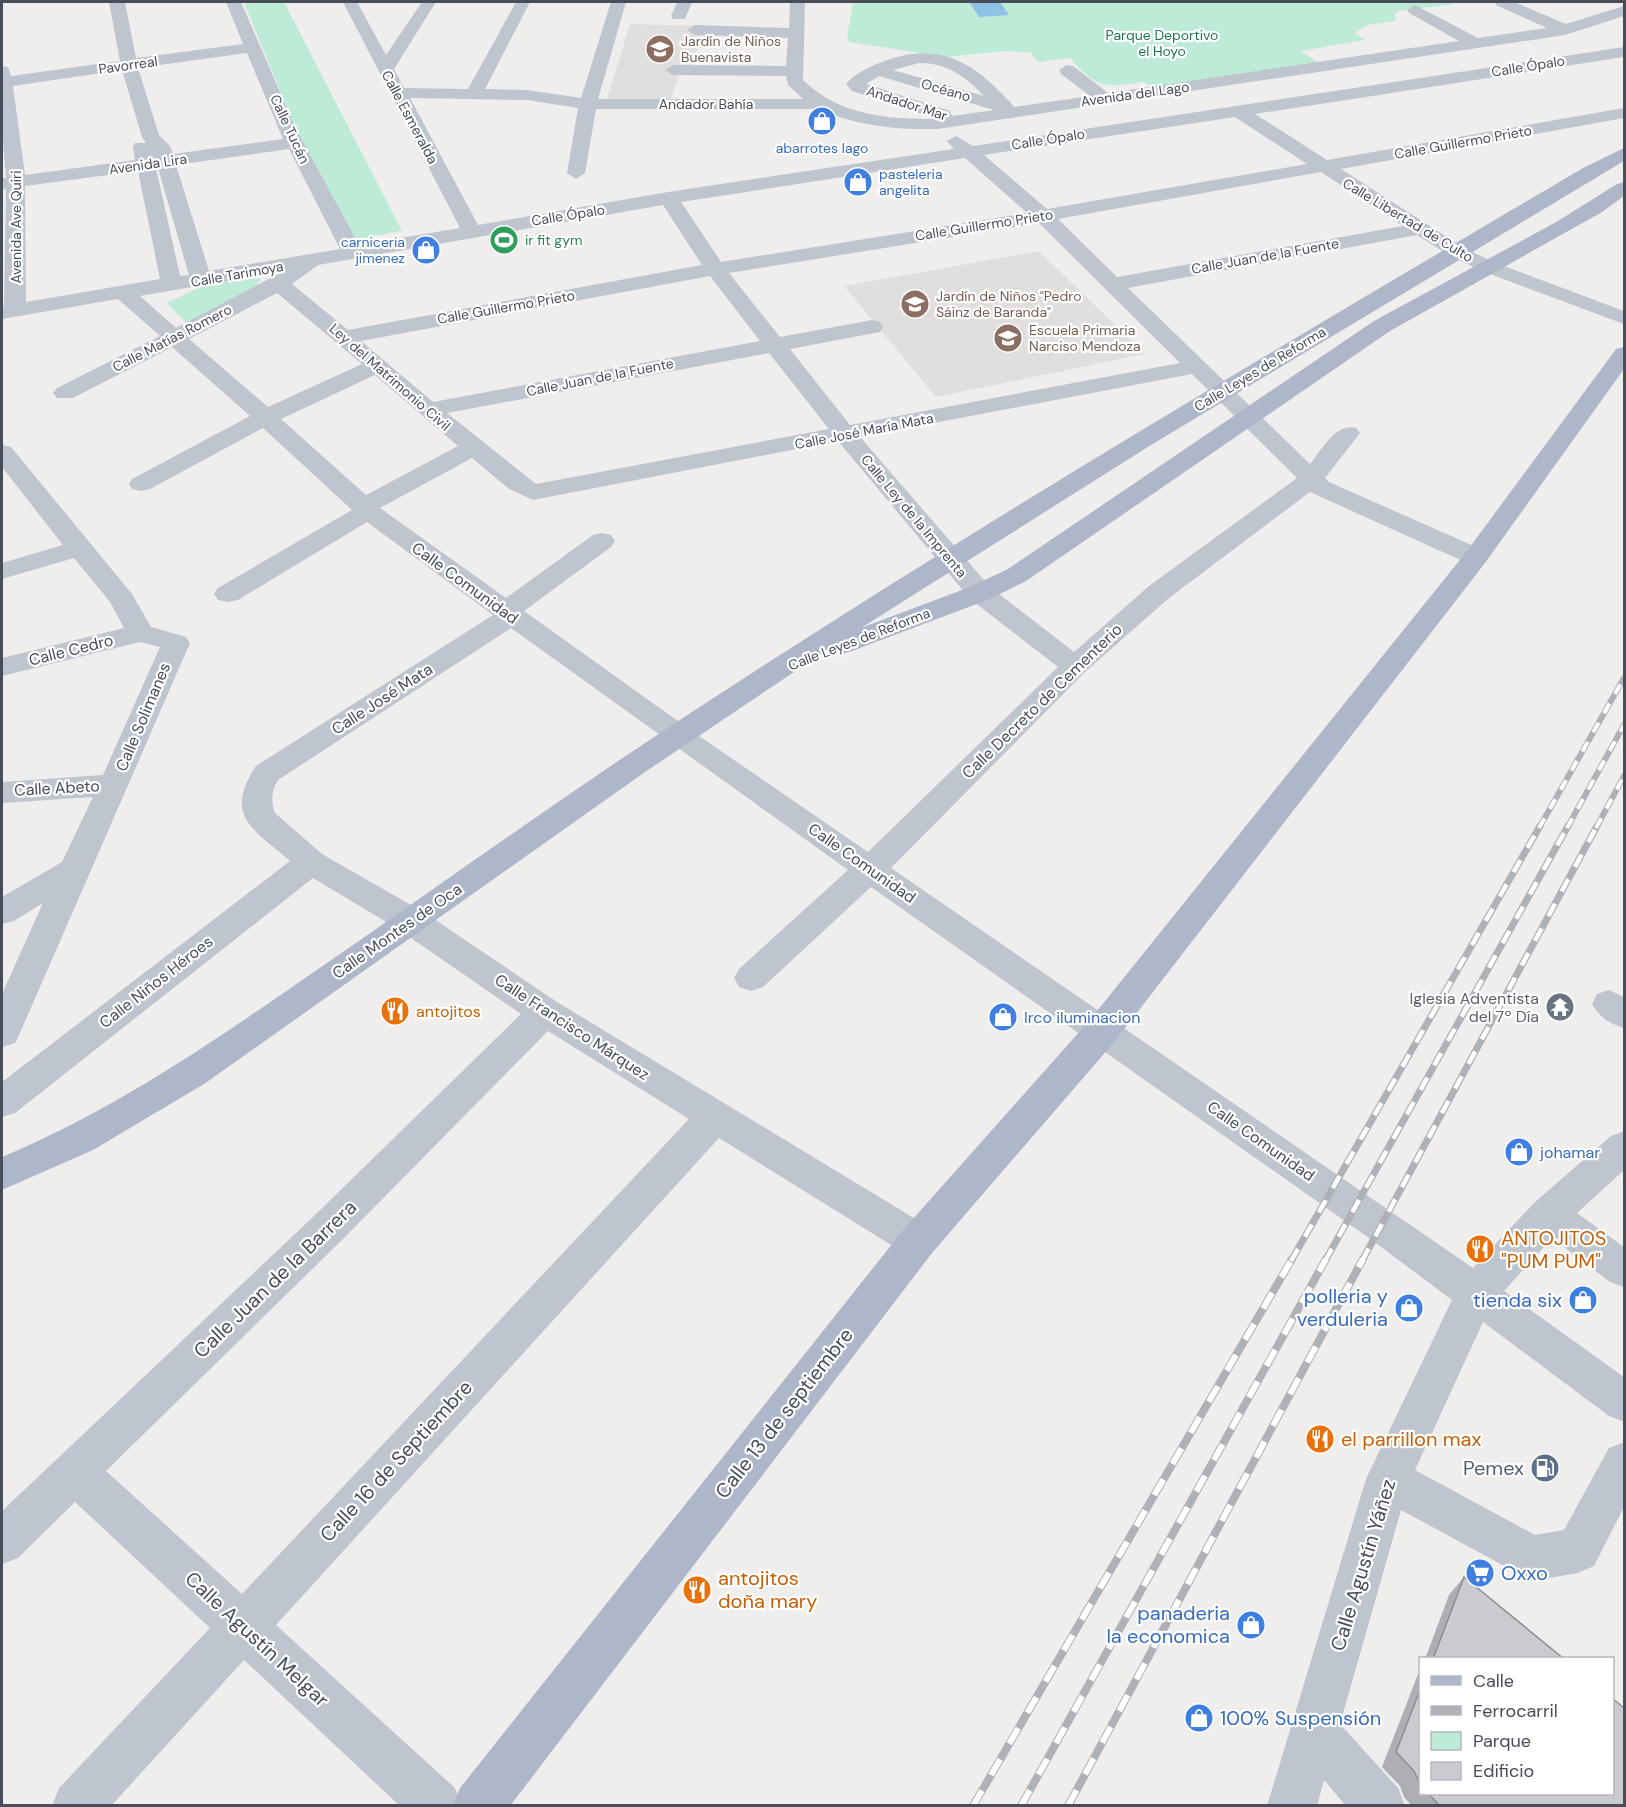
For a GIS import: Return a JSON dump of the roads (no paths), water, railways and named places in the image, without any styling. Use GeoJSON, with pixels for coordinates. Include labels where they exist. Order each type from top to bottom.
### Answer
{"type":"FeatureCollection","features":[{"type":"Feature","properties":{"kind":"main road","name":"Calle Leyes de Reforma"},"geometry":{"type":"LineString","coordinates":[[781,668],[949,559],[1222,392],[1553,193],[1624,154]]}},
{"type":"Feature","properties":{"kind":"main road","name":"Calle Leyes de Reforma"},"geometry":{"type":"LineString","coordinates":[[781,668],[980,593],[1017,575],[1421,301],[1560,229],[1624,188]]}},
{"type":"Feature","properties":{"kind":"main road","name":"Calle 13 de septiembre"},"geometry":{"type":"LineString","coordinates":[[478,1806],[918,1241],[1102,1031],[1476,557],[1624,354]]}},
{"type":"Feature","properties":{"kind":"main road","name":"Calle Montes de Oca"},"geometry":{"type":"LineString","coordinates":[[2,1174],[45,1157],[129,1114],[227,1050],[412,922],[537,831],[781,668]]}},
{"type":"Feature","properties":{"kind":"street"},"geometry":{"type":"LineString","coordinates":[[117,2],[129,65],[153,151],[201,280]]}},
{"type":"Feature","properties":{"kind":"street","name":"Calle Tucán"},"geometry":{"type":"LineString","coordinates":[[234,2],[291,136],[353,253]]}},
{"type":"Feature","properties":{"kind":"street","name":"Calle Esmeralda"},"geometry":{"type":"LineString","coordinates":[[350,2],[472,232]]}},
{"type":"Feature","properties":{"kind":"street"},"geometry":{"type":"LineString","coordinates":[[385,69],[429,2]]}},
{"type":"Feature","properties":{"kind":"street"},"geometry":{"type":"LineString","coordinates":[[474,93],[523,2]]}},
{"type":"Feature","properties":{"kind":"street"},"geometry":{"type":"LineString","coordinates":[[576,173],[588,104],[619,2]]}},
{"type":"Feature","properties":{"kind":"street"},"geometry":{"type":"LineString","coordinates":[[673,70],[794,71],[798,2]]}},
{"type":"Feature","properties":{"kind":"street"},"geometry":{"type":"LineString","coordinates":[[1502,2],[1565,30]]}},
{"type":"Feature","properties":{"kind":"street"},"geometry":{"type":"LineString","coordinates":[[1596,2],[1621,12]]}},
{"type":"Feature","properties":{"kind":"street"},"geometry":{"type":"LineString","coordinates":[[361,24],[374,9]]}},
{"type":"Feature","properties":{"kind":"street"},"geometry":{"type":"LineString","coordinates":[[1415,10],[1477,44]]}},
{"type":"Feature","properties":{"kind":"street","name":"Avenida del Lago"},"geometry":{"type":"LineString","coordinates":[[794,71],[794,81],[801,89],[823,104],[858,119],[891,124],[937,124],[1008,110],[1105,99],[1565,30],[1621,12]]}},
{"type":"Feature","properties":{"kind":"street"},"geometry":{"type":"LineString","coordinates":[[695,30],[798,33]]}},
{"type":"Feature","properties":{"kind":"street"},"geometry":{"type":"LineString","coordinates":[[1368,40],[1394,56]]}},
{"type":"Feature","properties":{"kind":"street","name":"Pavorreal"},"geometry":{"type":"LineString","coordinates":[[2,78],[129,65],[254,47]]}},
{"type":"Feature","properties":{"kind":"street","name":"Calle Ópalo"},"geometry":{"type":"LineString","coordinates":[[472,232],[668,198],[1624,52]]}},
{"type":"Feature","properties":{"kind":"street"},"geometry":{"type":"LineString","coordinates":[[1601,55],[1624,67]]}},
{"type":"Feature","properties":{"kind":"street"},"geometry":{"type":"LineString","coordinates":[[879,70],[909,58],[943,61],[959,67],[973,77],[1008,110]]}},
{"type":"Feature","properties":{"kind":"street","name":"Andador Mar"},"geometry":{"type":"LineString","coordinates":[[879,70],[855,84],[960,120]]}},
{"type":"Feature","properties":{"kind":"street","name":"Océano"},"geometry":{"type":"LineString","coordinates":[[879,70],[1008,110]]}},
{"type":"Feature","properties":{"kind":"street"},"geometry":{"type":"LineString","coordinates":[[1067,70],[1105,99]]}},
{"type":"Feature","properties":{"kind":"street","name":"Avenida Ave Quiri"},"geometry":{"type":"LineString","coordinates":[[2,78],[9,175],[8,312]]}},
{"type":"Feature","properties":{"kind":"street","name":"Andador Bahía"},"geometry":{"type":"LineString","coordinates":[[397,93],[527,94],[588,104],[823,104]]}},
{"type":"Feature","properties":{"kind":"street","name":"Calle Libertad de Culto"},"geometry":{"type":"LineString","coordinates":[[1237,110],[1417,229],[1457,252],[1489,267],[1624,318]]}},
{"type":"Feature","properties":{"kind":"street","name":"Calle Guillermo Prieto"},"geometry":{"type":"LineString","coordinates":[[344,337],[715,269],[1323,168],[1624,113]]}},
{"type":"Feature","properties":{"kind":"street"},"geometry":{"type":"LineString","coordinates":[[937,124],[1043,216],[1310,480],[1333,494],[1476,557]]}},
{"type":"Feature","properties":{"kind":"street","name":"Avenida Lira"},"geometry":{"type":"LineString","coordinates":[[9,175],[153,151],[291,136]]}},
{"type":"Feature","properties":{"kind":"street"},"geometry":{"type":"LineString","coordinates":[[153,151],[172,285]]}},
{"type":"Feature","properties":{"kind":"street","name":"Calle Ley de la Imprenta"},"geometry":{"type":"LineString","coordinates":[[668,198],[715,269],[845,434],[949,559],[980,593],[1075,666]]}},
{"type":"Feature","properties":{"kind":"street","name":"Calle Juan de la Fuente"},"geometry":{"type":"LineString","coordinates":[[1113,284],[1417,229]]}},
{"type":"Feature","properties":{"kind":"street","name":"Calle Tarimoya"},"geometry":{"type":"LineString","coordinates":[[8,312],[124,294],[472,232]]}},
{"type":"Feature","properties":{"kind":"street"},"geometry":{"type":"LineString","coordinates":[[279,284],[311,261]]}},
{"type":"Feature","properties":{"kind":"street","name":"Calle Matías Romero"},"geometry":{"type":"LineString","coordinates":[[65,393],[279,284]]}},
{"type":"Feature","properties":{"kind":"street","name":"Ley del Matrimonio Civil"},"geometry":{"type":"LineString","coordinates":[[279,284],[379,365],[426,410],[518,484],[533,492]]}},
{"type":"Feature","properties":{"kind":"street","name":"Calle Comunidad"},"geometry":{"type":"LineString","coordinates":[[124,294],[266,417],[365,509],[678,736],[1476,1293],[1624,1402]]}},
{"type":"Feature","properties":{"kind":"street","name":"Calle Juan de la Fuente"},"geometry":{"type":"LineString","coordinates":[[426,410],[872,327]]}},
{"type":"Feature","properties":{"kind":"street"},"geometry":{"type":"LineString","coordinates":[[141,484],[266,417],[379,365]]}},
{"type":"Feature","properties":{"kind":"street","name":"Calle José María Mata"},"geometry":{"type":"LineString","coordinates":[[533,492],[1194,367]]}},
{"type":"Feature","properties":{"kind":"street","name":"Calle Decreto de Cementerio"},"geometry":{"type":"LineString","coordinates":[[751,978],[870,869],[1075,666],[1159,592],[1310,480],[1348,433]]}},
{"type":"Feature","properties":{"kind":"street"},"geometry":{"type":"LineString","coordinates":[[228,594],[365,509],[473,448]]}},
{"type":"Feature","properties":{"kind":"street"},"geometry":{"type":"LineString","coordinates":[[2,452],[10,475],[80,548],[122,600],[140,633]]}},
{"type":"Feature","properties":{"kind":"street"},"geometry":{"type":"LineString","coordinates":[[508,614],[602,541]]}},
{"type":"Feature","properties":{"kind":"street"},"geometry":{"type":"LineString","coordinates":[[2,571],[80,548]]}},
{"type":"Feature","properties":{"kind":"street","name":"Calle José Mata"},"geometry":{"type":"LineString","coordinates":[[258,787],[267,774],[508,614]]}},
{"type":"Feature","properties":{"kind":"street","name":"Calle Cedro"},"geometry":{"type":"LineString","coordinates":[[2,667],[140,633]]}},
{"type":"Feature","properties":{"kind":"street","name":"Calle Solimanes"},"geometry":{"type":"LineString","coordinates":[[2,1033],[73,870],[155,696],[165,664],[176,643],[140,633]]}},
{"type":"Feature","properties":{"kind":"street","name":"Calle Abeto"},"geometry":{"type":"LineString","coordinates":[[2,792],[113,785]]}},
{"type":"Feature","properties":{"kind":"street","name":"Calle Francisco Márquez"},"geometry":{"type":"LineString","coordinates":[[258,787],[256,804],[262,819],[311,862],[412,922],[545,1012],[918,1241]]}},
{"type":"Feature","properties":{"kind":"street","name":"Calle Niños Héroes"},"geometry":{"type":"LineString","coordinates":[[2,1102],[311,862]]}},
{"type":"Feature","properties":{"kind":"street"},"geometry":{"type":"LineString","coordinates":[[2,912],[73,870]]}},
{"type":"Feature","properties":{"kind":"street","name":"Calle Juan de la Barrera"},"geometry":{"type":"LineString","coordinates":[[2,1542],[76,1473],[545,1012]]}},
{"type":"Feature","properties":{"kind":"street","name":"Calle 16 de Septiembre"},"geometry":{"type":"LineString","coordinates":[[77,1806],[715,1117]]}},
{"type":"Feature","properties":{"kind":"street","name":"Calle Agustín Yáñez"},"geometry":{"type":"LineString","coordinates":[[1292,1806],[1388,1479],[1476,1293],[1549,1214],[1624,1147]]}},
{"type":"Feature","properties":{"kind":"street"},"geometry":{"type":"LineString","coordinates":[[1549,1214],[1624,1269]]}},
{"type":"Feature","properties":{"kind":"street"},"geometry":{"type":"LineString","coordinates":[[1388,1479],[1532,1558],[1578,1550],[1624,1463]]}},
{"type":"Feature","properties":{"kind":"street","name":"Calle Agustín Melgar"},"geometry":{"type":"LineString","coordinates":[[76,1473],[437,1806]]}},
{"type":"Feature","properties":{"kind":"street"},"geometry":{"type":"LineString","coordinates":[[1313,1730],[1380,1806]]}},
{"type":"Feature","properties":{"kind":"water"},"geometry":{"type":"Polygon","coordinates":[[[969,2],[1000,2],[1009,15],[979,17],[969,2]]]}},
{"type":"Feature","properties":{"kind":"railway"},"geometry":{"type":"LineString","coordinates":[[1539,828],[1624,678]]}},
{"type":"Feature","properties":{"kind":"railway"},"geometry":{"type":"LineString","coordinates":[[1567,828],[1624,725]]}},
{"type":"Feature","properties":{"kind":"railway"},"geometry":{"type":"LineString","coordinates":[[1596,828],[1624,776]]}},
{"type":"Feature","properties":{"kind":"railway"},"geometry":{"type":"LineString","coordinates":[[1291,1261],[1540,826]]}},
{"type":"Feature","properties":{"kind":"railway"},"geometry":{"type":"LineString","coordinates":[[1325,1261],[1568,826]]}},
{"type":"Feature","properties":{"kind":"railway"},"geometry":{"type":"LineString","coordinates":[[1362,1261],[1597,826]]}},
{"type":"Feature","properties":{"kind":"railway"},"geometry":{"type":"LineString","coordinates":[[973,1806],[1292,1259]]}},
{"type":"Feature","properties":{"kind":"railway"},"geometry":{"type":"LineString","coordinates":[[1021,1806],[1326,1259]]}},
{"type":"Feature","properties":{"kind":"railway"},"geometry":{"type":"LineString","coordinates":[[1068,1806],[1363,1259]]}},
{"type":"Feature","properties":{"kind":"place","name":"Jardín de Niños Buenavista"},"geometry":{"type":"Point","coordinates":[660,49]}},
{"type":"Feature","properties":{"kind":"place","name":"abarrotes lago"},"geometry":{"type":"Point","coordinates":[822,121]}},
{"type":"Feature","properties":{"kind":"place","name":"pasteleria angelita"},"geometry":{"type":"Point","coordinates":[858,182]}},
{"type":"Feature","properties":{"kind":"place","name":"ir fit gym"},"geometry":{"type":"Point","coordinates":[504,240]}},
{"type":"Feature","properties":{"kind":"place","name":"carniceria jimenez"},"geometry":{"type":"Point","coordinates":[426,250]}},
{"type":"Feature","properties":{"kind":"place","name":"Jardín de Niños \"Pedro Sáinz de Baranda\""},"geometry":{"type":"Point","coordinates":[915,304]}},
{"type":"Feature","properties":{"kind":"place","name":"Escuela Primaria Narciso Mendoza"},"geometry":{"type":"Point","coordinates":[1008,338]}},
{"type":"Feature","properties":{"kind":"place","name":"Iglesia Adventista del 7º Día"},"geometry":{"type":"Point","coordinates":[1560,1007]}},
{"type":"Feature","properties":{"kind":"place","name":"antojitos"},"geometry":{"type":"Point","coordinates":[395,1011]}},
{"type":"Feature","properties":{"kind":"place","name":"Irco iluminacion"},"geometry":{"type":"Point","coordinates":[1003,1017]}},
{"type":"Feature","properties":{"kind":"place","name":"johamar"},"geometry":{"type":"Point","coordinates":[1519,1152]}},
{"type":"Feature","properties":{"kind":"place","name":"ANTOJITOS \"PUM PUM\""},"geometry":{"type":"Point","coordinates":[1480,1249]}},
{"type":"Feature","properties":{"kind":"place","name":"tienda six"},"geometry":{"type":"Point","coordinates":[1583,1300]}},
{"type":"Feature","properties":{"kind":"place","name":"polleria y verduleria"},"geometry":{"type":"Point","coordinates":[1409,1308]}},
{"type":"Feature","properties":{"kind":"place","name":"el parrillon max"},"geometry":{"type":"Point","coordinates":[1320,1439]}},
{"type":"Feature","properties":{"kind":"place","name":"Pemex"},"geometry":{"type":"Point","coordinates":[1545,1468]}},
{"type":"Feature","properties":{"kind":"place","name":"Oxxo"},"geometry":{"type":"Point","coordinates":[1480,1573]}},
{"type":"Feature","properties":{"kind":"place","name":"antojitos doña mary"},"geometry":{"type":"Point","coordinates":[697,1590]}},
{"type":"Feature","properties":{"kind":"place","name":"panaderia la economica"},"geometry":{"type":"Point","coordinates":[1251,1625]}},
{"type":"Feature","properties":{"kind":"place","name":"100% Suspensión"},"geometry":{"type":"Point","coordinates":[1199,1718]}},
{"type":"Feature","properties":{"kind":"park label","name":"Parque Deportivo el Hoyo"},"geometry":{"type":"Point","coordinates":[1162,44]}}]}
